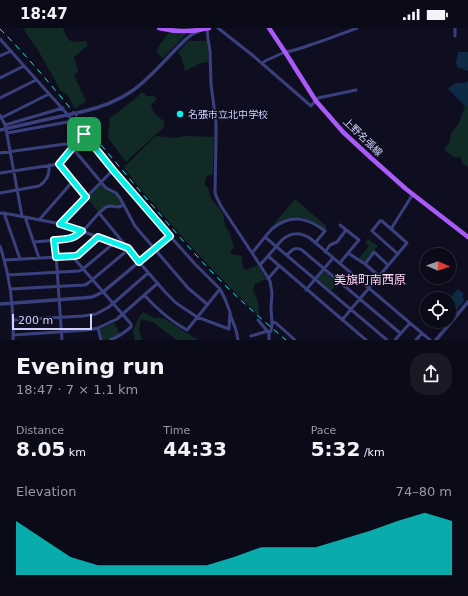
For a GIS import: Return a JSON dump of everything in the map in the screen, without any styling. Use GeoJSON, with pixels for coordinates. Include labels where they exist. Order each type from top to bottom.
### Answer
{"type":"FeatureCollection","features":[{"type":"Feature","properties":{"kind":"main road"},"geometry":{"type":"LineString","coordinates":[[159,28],[186,31],[208,28]]}},
{"type":"Feature","properties":{"kind":"main road","name":"上野名張線"},"geometry":{"type":"LineString","coordinates":[[269,28],[316,101],[344,132],[370,158],[468,237]]}},
{"type":"Feature","properties":{"kind":"street"},"geometry":{"type":"LineString","coordinates":[[208,28],[216,124],[215,192],[221,206],[268,278],[272,293],[271,331],[251,336]]}},
{"type":"Feature","properties":{"kind":"street"},"geometry":{"type":"LineString","coordinates":[[218,28],[311,106],[318,98],[356,90]]}},
{"type":"Feature","properties":{"kind":"street"},"geometry":{"type":"LineString","coordinates":[[262,64],[265,61],[285,52],[327,40],[356,28]]}},
{"type":"Feature","properties":{"kind":"street"},"geometry":{"type":"LineString","coordinates":[[455,36],[456,28]]}},
{"type":"Feature","properties":{"kind":"street"},"geometry":{"type":"LineString","coordinates":[[6,129],[104,106],[117,100],[131,92],[150,76],[191,35],[202,30]]}},
{"type":"Feature","properties":{"kind":"street"},"geometry":{"type":"LineString","coordinates":[[0,39],[63,108],[113,170],[170,236],[220,289],[226,300],[238,340]]}},
{"type":"Feature","properties":{"kind":"street"},"geometry":{"type":"LineString","coordinates":[[0,56],[11,50]]}},
{"type":"Feature","properties":{"kind":"street"},"geometry":{"type":"LineString","coordinates":[[0,78],[24,66]]}},
{"type":"Feature","properties":{"kind":"street"},"geometry":{"type":"LineString","coordinates":[[0,98],[36,80]]}},
{"type":"Feature","properties":{"kind":"street"},"geometry":{"type":"LineString","coordinates":[[39,258],[23,216],[6,129],[1,116],[49,94]]}},
{"type":"Feature","properties":{"kind":"street"},"geometry":{"type":"LineString","coordinates":[[6,129],[63,108]]}},
{"type":"Feature","properties":{"kind":"street"},"geometry":{"type":"LineString","coordinates":[[0,130],[73,121]]}},
{"type":"Feature","properties":{"kind":"street"},"geometry":{"type":"LineString","coordinates":[[0,173],[59,164],[84,134]]}},
{"type":"Feature","properties":{"kind":"street"},"geometry":{"type":"LineString","coordinates":[[0,153],[68,144],[100,182],[108,190],[116,193],[135,226],[188,288],[207,304]]}},
{"type":"Feature","properties":{"kind":"street"},"geometry":{"type":"LineString","coordinates":[[59,164],[86,197]]}},
{"type":"Feature","properties":{"kind":"street"},"geometry":{"type":"LineString","coordinates":[[0,193],[37,187],[43,184],[47,179],[49,165]]}},
{"type":"Feature","properties":{"kind":"street"},"geometry":{"type":"LineString","coordinates":[[60,224],[113,170]]}},
{"type":"Feature","properties":{"kind":"street"},"geometry":{"type":"LineString","coordinates":[[39,220],[73,181]]}},
{"type":"Feature","properties":{"kind":"street"},"geometry":{"type":"LineString","coordinates":[[391,229],[413,194]]}},
{"type":"Feature","properties":{"kind":"street"},"geometry":{"type":"LineString","coordinates":[[34,242],[73,238],[107,206],[118,207],[124,205]]}},
{"type":"Feature","properties":{"kind":"street"},"geometry":{"type":"LineString","coordinates":[[20,259],[2,213],[60,224],[128,248]]}},
{"type":"Feature","properties":{"kind":"street"},"geometry":{"type":"LineString","coordinates":[[99,213],[148,273],[176,303],[197,317],[229,329],[230,312]]}},
{"type":"Feature","properties":{"kind":"street"},"geometry":{"type":"LineString","coordinates":[[252,253],[272,230],[280,224],[291,220],[300,219],[312,222],[326,231],[315,243]]}},
{"type":"Feature","properties":{"kind":"street"},"geometry":{"type":"LineString","coordinates":[[342,320],[350,309],[398,254],[407,243],[382,221],[380,221],[372,231],[398,254]]}},
{"type":"Feature","properties":{"kind":"street"},"geometry":{"type":"LineString","coordinates":[[340,225],[359,240],[340,263]]}},
{"type":"Feature","properties":{"kind":"street"},"geometry":{"type":"LineString","coordinates":[[326,252],[330,245],[336,242],[346,230]]}},
{"type":"Feature","properties":{"kind":"street"},"geometry":{"type":"LineString","coordinates":[[260,265],[276,246],[286,237],[294,234],[304,235],[310,238],[430,340]]}},
{"type":"Feature","properties":{"kind":"street"},"geometry":{"type":"LineString","coordinates":[[0,304],[90,297],[99,294],[170,236]]}},
{"type":"Feature","properties":{"kind":"street"},"geometry":{"type":"LineString","coordinates":[[5,260],[78,255],[98,237]]}},
{"type":"Feature","properties":{"kind":"street"},"geometry":{"type":"LineString","coordinates":[[265,237],[387,340]]}},
{"type":"Feature","properties":{"kind":"street"},"geometry":{"type":"LineString","coordinates":[[54,240],[62,340]]}},
{"type":"Feature","properties":{"kind":"street"},"geometry":{"type":"LineString","coordinates":[[8,275],[79,271],[114,243]]}},
{"type":"Feature","properties":{"kind":"street"},"geometry":{"type":"LineString","coordinates":[[0,246],[5,260],[11,289],[13,340]]}},
{"type":"Feature","properties":{"kind":"street"},"geometry":{"type":"LineString","coordinates":[[11,289],[84,285],[93,280],[128,248]]}},
{"type":"Feature","properties":{"kind":"street"},"geometry":{"type":"LineString","coordinates":[[287,255],[294,249],[299,249],[400,334]]}},
{"type":"Feature","properties":{"kind":"street"},"geometry":{"type":"LineString","coordinates":[[365,264],[374,252],[388,265]]}},
{"type":"Feature","properties":{"kind":"street"},"geometry":{"type":"LineString","coordinates":[[348,253],[365,264],[379,276]]}},
{"type":"Feature","properties":{"kind":"street"},"geometry":{"type":"LineString","coordinates":[[72,256],[131,324],[131,327],[122,335],[110,340]]}},
{"type":"Feature","properties":{"kind":"street"},"geometry":{"type":"LineString","coordinates":[[268,256],[366,340]]}},
{"type":"Feature","properties":{"kind":"street"},"geometry":{"type":"LineString","coordinates":[[306,290],[333,258]]}},
{"type":"Feature","properties":{"kind":"street"},"geometry":{"type":"LineString","coordinates":[[268,278],[280,266]]}},
{"type":"Feature","properties":{"kind":"street"},"geometry":{"type":"LineString","coordinates":[[13,320],[93,315],[114,304],[148,273]]}},
{"type":"Feature","properties":{"kind":"street"},"geometry":{"type":"LineString","coordinates":[[13,335],[98,328],[114,321],[158,284]]}},
{"type":"Feature","properties":{"kind":"street"},"geometry":{"type":"LineString","coordinates":[[144,295],[160,312],[187,330],[220,289]]}},
{"type":"Feature","properties":{"kind":"street"},"geometry":{"type":"LineString","coordinates":[[436,340],[468,302]]}},
{"type":"Feature","properties":{"kind":"street"},"geometry":{"type":"LineString","coordinates":[[258,320],[268,332],[269,340]]}},
{"type":"Feature","properties":{"kind":"street"},"geometry":{"type":"LineString","coordinates":[[272,322],[295,340]]}},
{"type":"Feature","properties":{"kind":"street"},"geometry":{"type":"LineString","coordinates":[[395,340],[410,322]]}},
{"type":"Feature","properties":{"kind":"street"},"geometry":{"type":"LineString","coordinates":[[98,328],[101,340]]}},
{"type":"Feature","properties":{"kind":"street"},"geometry":{"type":"LineString","coordinates":[[416,340],[422,333]]}},
{"type":"Feature","properties":{"kind":"green space"},"geometry":{"type":"Polygon","coordinates":[[[23,28],[63,28],[67,37],[71,41],[86,41],[88,45],[74,57],[78,72],[74,75],[86,101],[75,109],[67,94],[61,91],[39,52],[23,28]]]}},
{"type":"Feature","properties":{"kind":"green space"},"geometry":{"type":"Polygon","coordinates":[[[170,32],[186,34],[163,58],[156,52],[170,32]]]}},
{"type":"Feature","properties":{"kind":"green space"},"geometry":{"type":"Polygon","coordinates":[[[188,41],[207,41],[209,62],[201,63],[185,71],[182,59],[178,52],[188,41]]]}},
{"type":"Feature","properties":{"kind":"green space"},"geometry":{"type":"Polygon","coordinates":[[[142,92],[146,96],[154,96],[157,99],[151,105],[156,114],[164,121],[164,127],[126,162],[108,138],[110,118],[142,92]]]}},
{"type":"Feature","properties":{"kind":"green space"},"geometry":{"type":"Polygon","coordinates":[[[465,106],[468,106],[468,167],[462,163],[461,158],[454,157],[444,150],[449,143],[451,134],[459,123],[465,106]]]}},
{"type":"Feature","properties":{"kind":"green space"},"geometry":{"type":"Polygon","coordinates":[[[156,136],[176,138],[185,136],[214,137],[213,174],[207,176],[205,185],[208,188],[212,200],[223,213],[225,226],[234,246],[230,254],[242,256],[242,262],[246,270],[258,265],[266,279],[255,284],[253,290],[258,302],[259,316],[183,237],[124,167],[156,136]]]}},
{"type":"Feature","properties":{"kind":"green space"},"geometry":{"type":"Polygon","coordinates":[[[99,185],[102,185],[115,195],[122,204],[116,206],[107,205],[98,212],[87,198],[99,185]]]}},
{"type":"Feature","properties":{"kind":"green space"},"geometry":{"type":"Polygon","coordinates":[[[295,199],[326,226],[326,229],[310,220],[294,218],[270,229],[295,199]]]}},
{"type":"Feature","properties":{"kind":"green space"},"geometry":{"type":"Polygon","coordinates":[[[368,239],[378,246],[365,261],[363,261],[359,258],[369,246],[365,243],[368,239]]]}},
{"type":"Feature","properties":{"kind":"green space"},"geometry":{"type":"Polygon","coordinates":[[[324,272],[338,283],[331,291],[318,280],[324,272]]]}},
{"type":"Feature","properties":{"kind":"green space"},"geometry":{"type":"Polygon","coordinates":[[[143,312],[155,318],[163,318],[198,340],[177,340],[154,323],[141,319],[139,331],[142,340],[135,340],[133,330],[143,312]]]}},
{"type":"Feature","properties":{"kind":"green space"},"geometry":{"type":"Polygon","coordinates":[[[114,323],[120,334],[106,340],[102,340],[100,329],[114,323]]]}},
{"type":"Feature","properties":{"kind":"water"},"geometry":{"type":"Polygon","coordinates":[[[458,52],[468,52],[468,71],[457,67],[456,62],[458,52]]]}},
{"type":"Feature","properties":{"kind":"water"},"geometry":{"type":"Polygon","coordinates":[[[468,81],[468,106],[465,106],[448,89],[455,83],[464,83],[468,81]]]}},
{"type":"Feature","properties":{"kind":"water"},"geometry":{"type":"Polygon","coordinates":[[[458,289],[464,294],[462,297],[465,300],[456,311],[456,292],[458,289]]]}},
{"type":"Feature","properties":{"kind":"waterway"},"geometry":{"type":"LineString","coordinates":[[134,332],[136,340]]}},
{"type":"Feature","properties":{"kind":"railway"},"geometry":{"type":"LineString","coordinates":[[0,29],[39,71],[196,255],[257,315],[286,340]]}},
{"type":"Feature","properties":{"kind":"place","name":"名張市立北中学校"},"geometry":{"type":"Point","coordinates":[180,114]}},
{"type":"Feature","properties":{"kind":"district","name":"美旗町南西原"},"geometry":{"type":"Point","coordinates":[370,280]}},
{"type":"Feature","properties":{"kind":"route"},"geometry":{"type":"LineString","coordinates":[[84,134],[170,236],[139,262],[128,248],[98,237],[78,255],[56,257],[54,240],[73,238],[82,231],[60,224],[86,197],[59,164],[84,134]]}}]}
